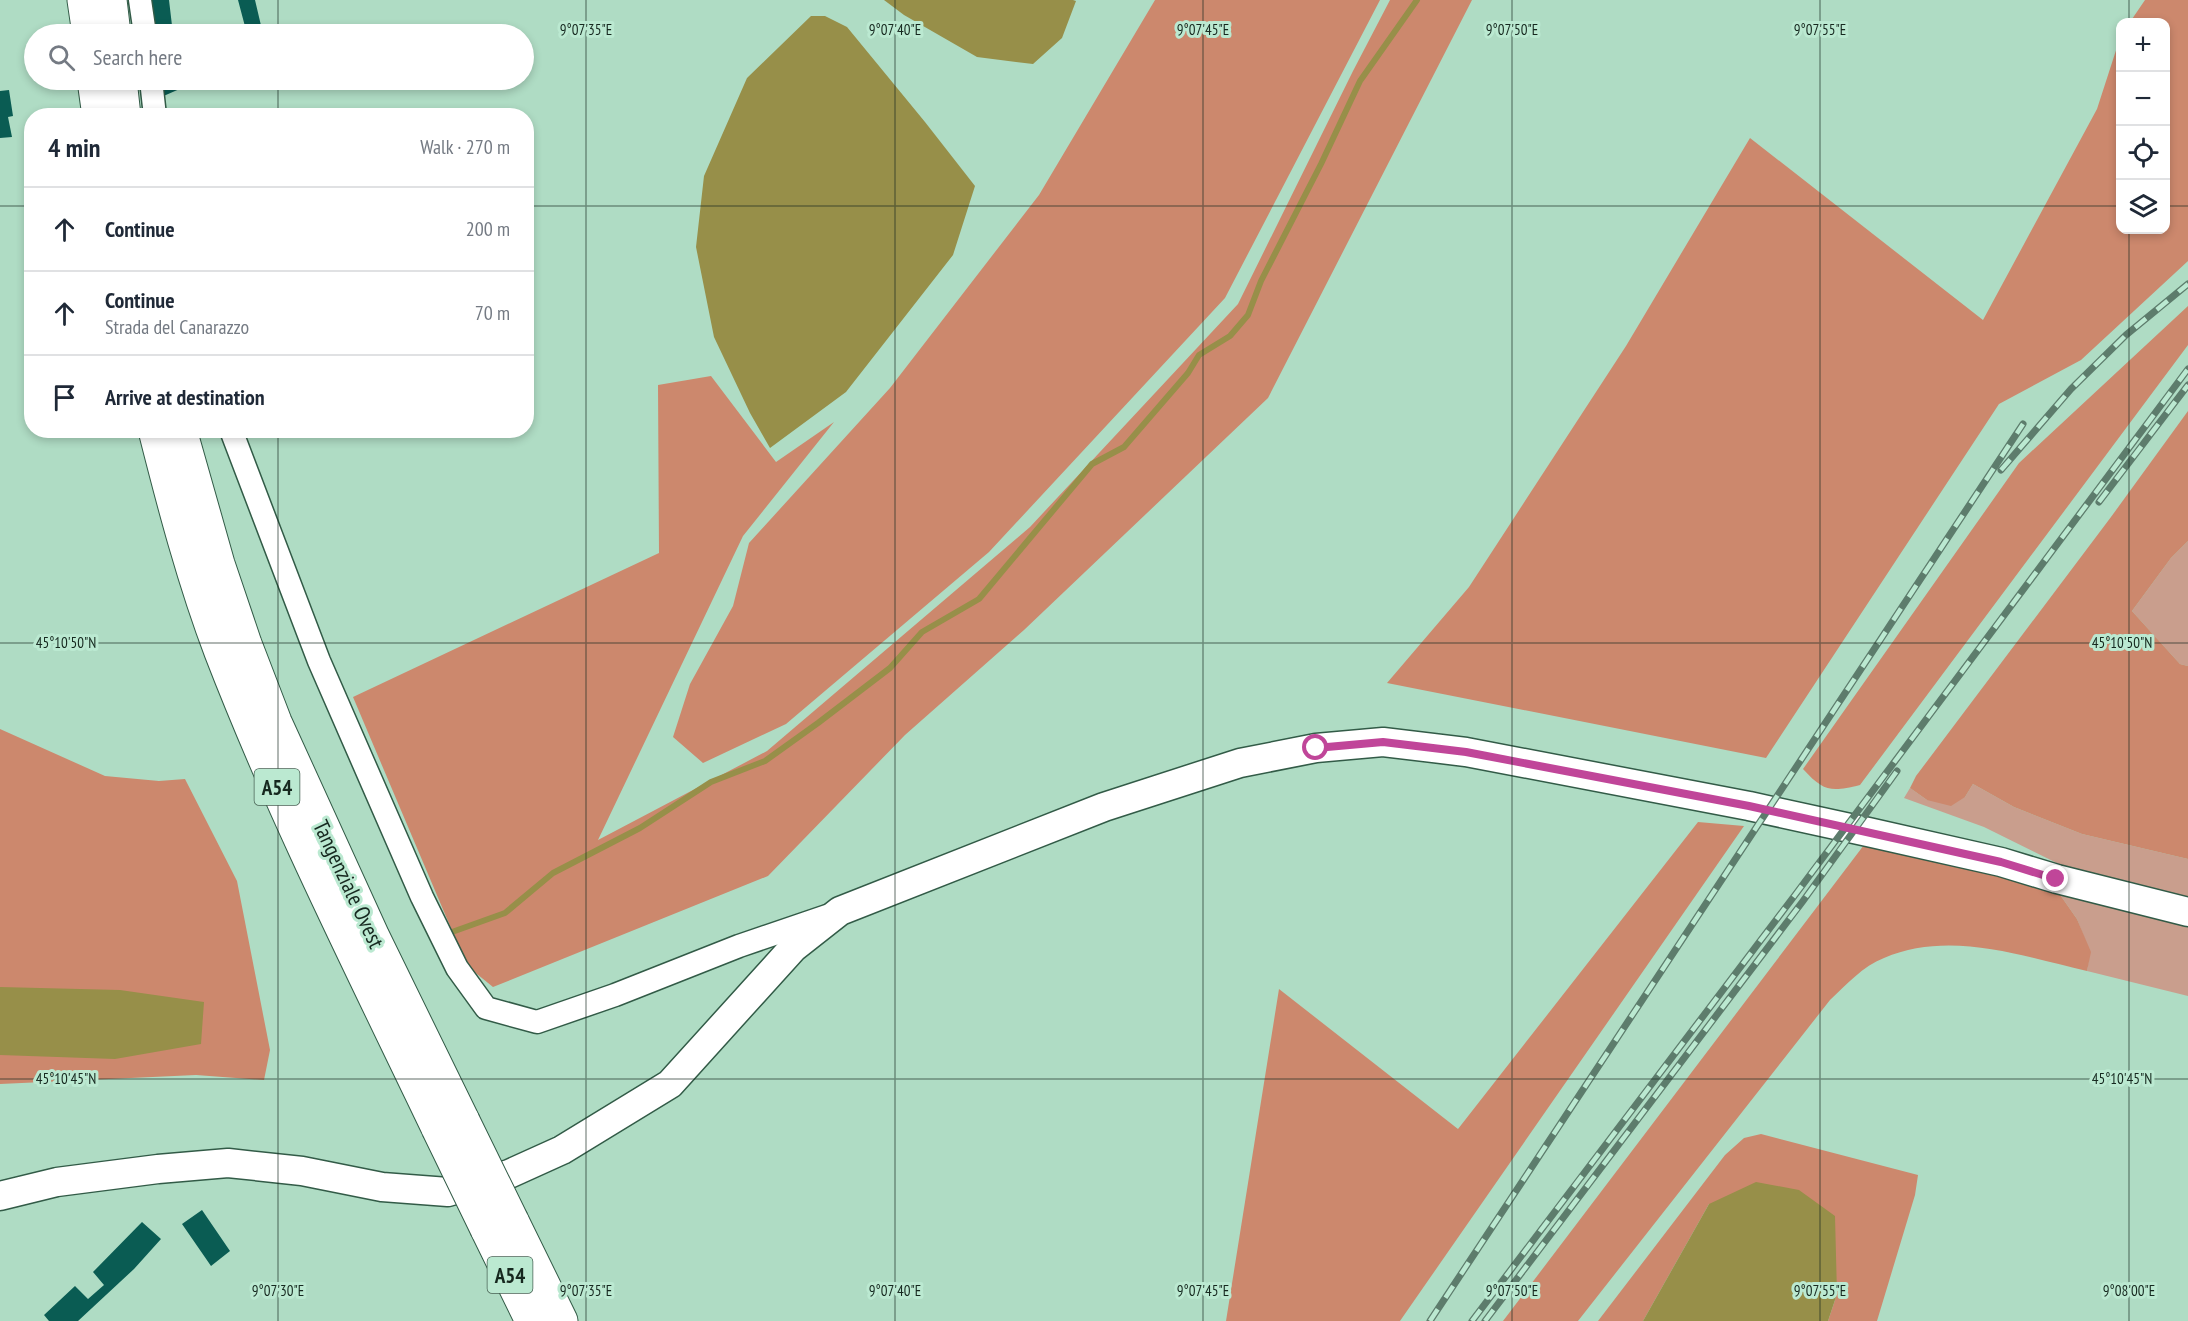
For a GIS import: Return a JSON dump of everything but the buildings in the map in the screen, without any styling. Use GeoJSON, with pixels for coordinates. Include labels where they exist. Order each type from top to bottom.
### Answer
{"type":"FeatureCollection","features":[{"type":"Feature","properties":{"kind":"highway"},"geometry":{"type":"LineString","coordinates":[[84,0],[88,24]]}},
{"type":"Feature","properties":{"kind":"highway"},"geometry":{"type":"LineString","coordinates":[[110,0],[113,24]]}},
{"type":"Feature","properties":{"kind":"highway"},"geometry":{"type":"LineString","coordinates":[[95,90],[98,108]]}},
{"type":"Feature","properties":{"kind":"highway"},"geometry":{"type":"LineString","coordinates":[[121,90],[123,108]]}},
{"type":"Feature","properties":{"kind":"highway","name":"Tangenziale Ovest"},"geometry":{"type":"LineString","coordinates":[[157,438],[194,569],[220,650],[251,726],[322,884],[451,1125],[500,1225],[561,1321]]}},
{"type":"Feature","properties":{"kind":"highway","name":"Tangenziale Ovest"},"geometry":{"type":"LineString","coordinates":[[182,438],[218,564],[275,722],[373,937],[451,1125]]}},
{"type":"Feature","properties":{"kind":"highway","name":"Tangenziale Ovest"},"geometry":{"type":"LineString","coordinates":[[500,1225],[532,1321]]}},
{"type":"Feature","properties":{"kind":"street"},"geometry":{"type":"LineString","coordinates":[[140,0],[144,24]]}},
{"type":"Feature","properties":{"kind":"street"},"geometry":{"type":"LineString","coordinates":[[152,90],[154,108]]}},
{"type":"Feature","properties":{"kind":"street"},"geometry":{"type":"LineString","coordinates":[[234,438],[320,661],[422,897],[457,968],[486,1008],[537,1022],[615,995],[739,946],[840,911],[1104,807],[1240,763],[1316,748],[1383,742],[1466,752],[1749,806],[2001,862],[2188,912]]}},
{"type":"Feature","properties":{"kind":"street"},"geometry":{"type":"LineString","coordinates":[[0,1196],[57,1182],[158,1168],[228,1163],[302,1171],[382,1187],[448,1192],[509,1174],[562,1150],[670,1084],[794,948],[840,911]]}},
{"type":"Feature","properties":{"kind":"street"},"geometry":{"type":"LineString","coordinates":[[739,946],[762,954],[772,971]]}},
{"type":"Feature","properties":{"kind":"shaded area"},"geometry":{"type":"Polygon","coordinates":[[[884,0],[1076,1],[1062,38],[1033,64],[977,57],[904,15],[884,0]]]}},
{"type":"Feature","properties":{"kind":"shaded area"},"geometry":{"type":"Polygon","coordinates":[[[1155,0],[1380,0],[1225,298],[989,552],[786,724],[703,763],[673,737],[690,684],[733,606],[749,543],[890,388],[1039,195],[1155,0]]]}},
{"type":"Feature","properties":{"kind":"shaded area"},"geometry":{"type":"Polygon","coordinates":[[[1390,0],[1472,0],[1268,398],[1024,630],[905,735],[768,876],[493,987],[467,966],[353,697],[659,553],[658,385],[711,376],[776,462],[834,422],[743,536],[598,840],[767,751],[1030,527],[1238,304],[1390,0]]]}},
{"type":"Feature","properties":{"kind":"shaded area"},"geometry":{"type":"Polygon","coordinates":[[[2145,0],[2188,0],[2188,261],[2081,360],[1999,404],[1766,758],[1387,683],[1469,587],[1626,346],[1750,138],[1983,320],[2097,109],[2116,50],[2116,234],[2170,234],[2170,18],[2133,18],[2145,0]]]}},
{"type":"Feature","properties":{"kind":"shaded area"},"geometry":{"type":"Polygon","coordinates":[[[811,16],[825,16],[847,27],[975,186],[953,255],[846,392],[770,448],[750,413],[714,337],[696,247],[704,176],[747,78],[811,16]]]}},
{"type":"Feature","properties":{"kind":"shaded area"},"geometry":{"type":"Polygon","coordinates":[[[2188,306],[2188,345],[1860,785],[1835,789],[1817,782],[1803,769],[2019,463],[2188,306]]]}},
{"type":"Feature","properties":{"kind":"shaded area"},"geometry":{"type":"Polygon","coordinates":[[[2188,411],[2188,541],[2171,558],[2132,611],[2180,664],[2188,666],[2188,859],[2082,834],[2014,807],[1973,784],[1965,797],[1951,806],[1927,800],[1910,788],[1916,776],[2188,411]]]}},
{"type":"Feature","properties":{"kind":"shaded area"},"geometry":{"type":"Polygon","coordinates":[[[2188,541],[2188,666],[2180,664],[2132,611],[2171,558],[2188,541]]]}},
{"type":"Feature","properties":{"kind":"shaded area"},"geometry":{"type":"Polygon","coordinates":[[[0,729],[105,776],[159,781],[185,779],[237,881],[270,1050],[264,1080],[196,1075],[0,1084],[0,729]]]}},
{"type":"Feature","properties":{"kind":"shaded area"},"geometry":{"type":"Polygon","coordinates":[[[1973,784],[2014,807],[2082,834],[2188,859],[2188,902],[2083,876],[1984,827],[1904,798],[1910,788],[1927,800],[1965,797],[1973,784]]]}},
{"type":"Feature","properties":{"kind":"shaded area"},"geometry":{"type":"Polygon","coordinates":[[[1698,822],[1744,826],[1400,1321],[1226,1321],[1279,989],[1458,1129],[1698,822]]]}},
{"type":"Feature","properties":{"kind":"shaded area"},"geometry":{"type":"Polygon","coordinates":[[[1867,841],[2056,889],[2077,919],[2091,952],[2087,971],[2011,953],[1960,946],[1934,946],[1909,950],[1876,961],[1855,976],[1830,1000],[1578,1321],[1503,1321],[1867,841]]]}},
{"type":"Feature","properties":{"kind":"shaded area"},"geometry":{"type":"Polygon","coordinates":[[[2056,889],[2188,922],[2188,996],[2087,971],[2090,952],[2077,919],[2056,889]]]}},
{"type":"Feature","properties":{"kind":"shaded area"},"geometry":{"type":"Polygon","coordinates":[[[0,987],[120,990],[204,1002],[201,1044],[115,1059],[0,1055],[0,987]]]}},
{"type":"Feature","properties":{"kind":"shaded area"},"geometry":{"type":"Polygon","coordinates":[[[1761,1134],[1918,1175],[1915,1195],[1877,1321],[1828,1321],[1837,1294],[1709,1204],[1643,1321],[1598,1321],[1725,1155],[1744,1138],[1761,1134]]]}},
{"type":"Feature","properties":{"kind":"shaded area"},"geometry":{"type":"Polygon","coordinates":[[[1756,1182],[1799,1190],[1835,1216],[1837,1294],[1828,1321],[1643,1321],[1709,1204],[1756,1182]]]}},
{"type":"Feature","properties":{"kind":"waterway"},"geometry":{"type":"LineString","coordinates":[[452,932],[505,913],[553,873],[640,828],[711,782],[765,761],[890,668],[922,632],[979,599],[1092,464],[1124,447],[1188,373],[1199,355],[1230,336],[1248,315],[1261,281],[1321,164],[1360,81],[1417,0]]}},
{"type":"Feature","properties":{"kind":"railway"},"geometry":{"type":"LineString","coordinates":[[2001,470],[2071,389],[2126,335],[2188,284]]}},
{"type":"Feature","properties":{"kind":"railway"},"geometry":{"type":"LineString","coordinates":[[1472,1321],[1795,895],[2188,369]]}},
{"type":"Feature","properties":{"kind":"railway"},"geometry":{"type":"LineString","coordinates":[[2099,502],[2188,385]]}},
{"type":"Feature","properties":{"kind":"railway"},"geometry":{"type":"LineString","coordinates":[[1430,1321],[2023,424]]}},
{"type":"Feature","properties":{"kind":"railway"},"geometry":{"type":"LineString","coordinates":[[1485,1321],[1803,901],[1897,771]]}},
{"type":"Feature","properties":{"kind":"route"},"geometry":{"type":"LineString","coordinates":[[1316,748],[1383,742],[1466,752],[1749,806],[2001,862],[2056,879]]}}]}
